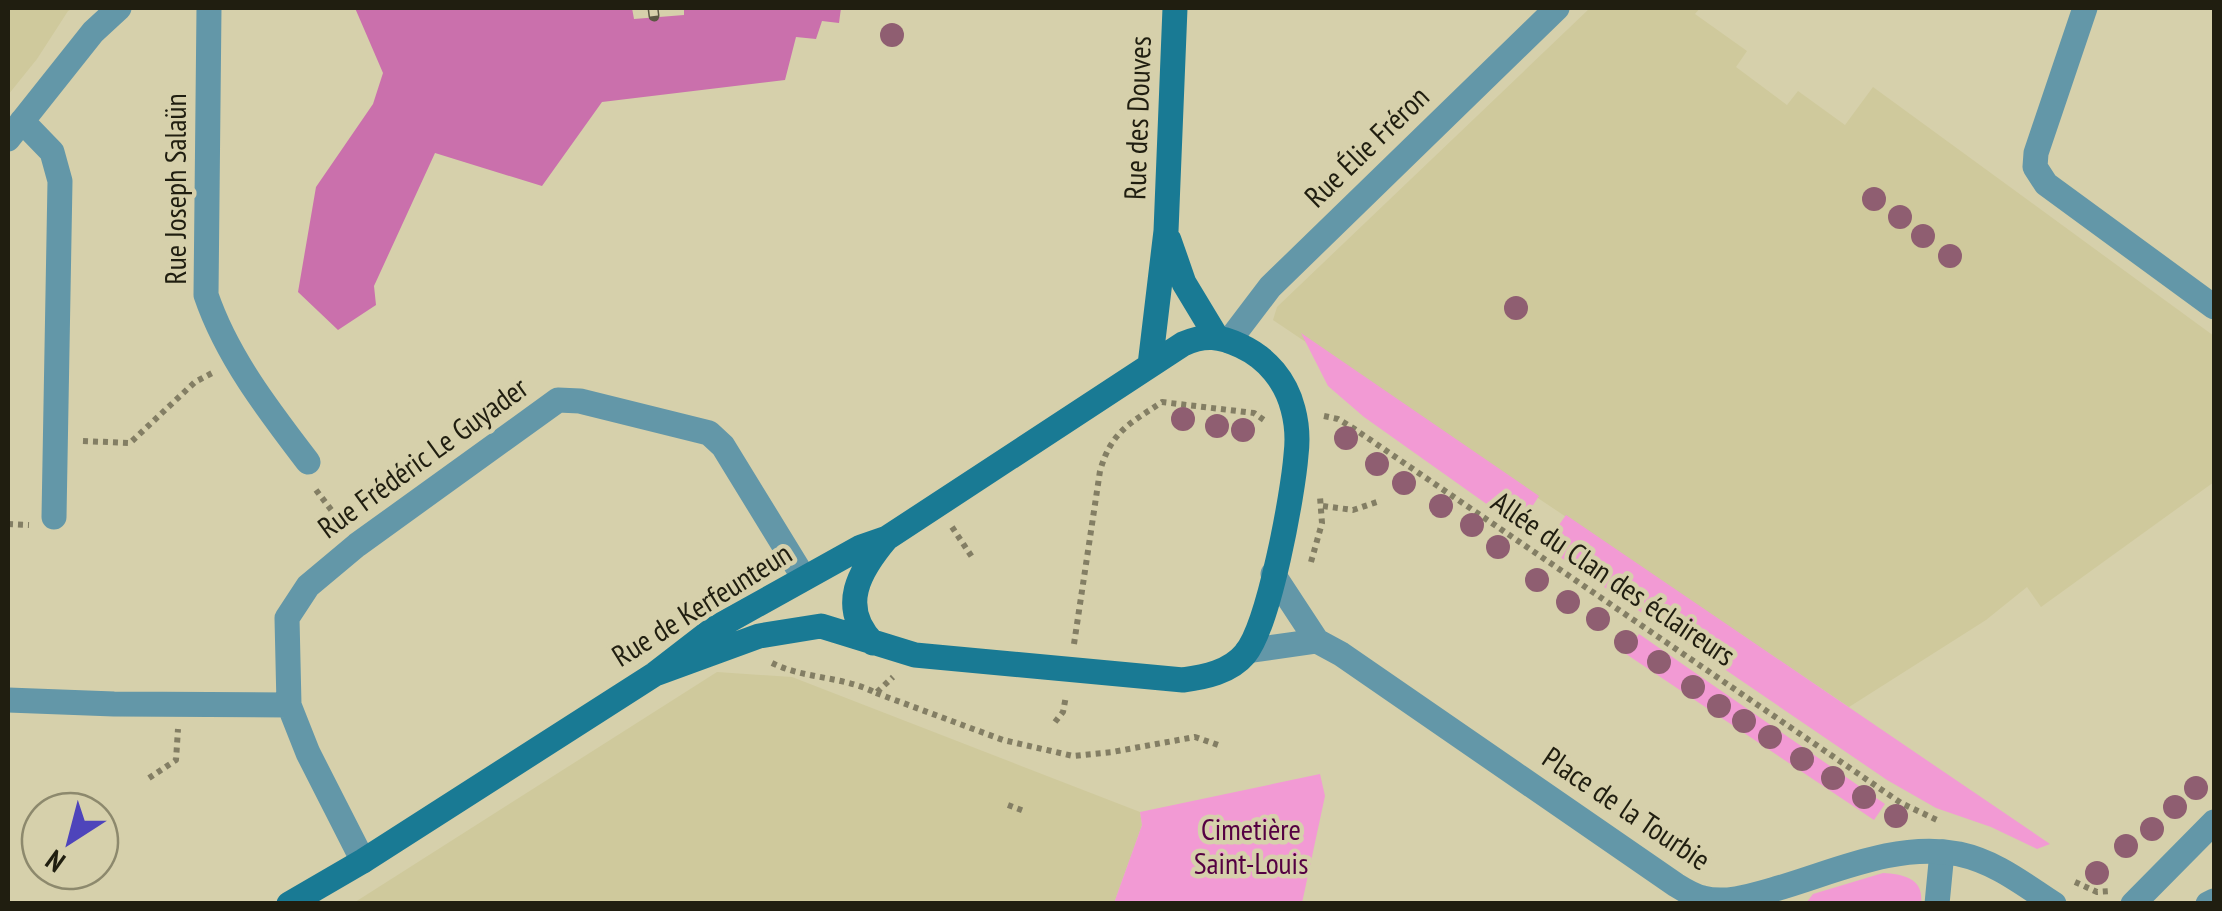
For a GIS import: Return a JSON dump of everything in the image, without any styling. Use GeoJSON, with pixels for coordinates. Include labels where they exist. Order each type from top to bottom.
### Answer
{"type":"FeatureCollection","features":[{"type":"Feature","properties":{"kind":"main road","name":"Rue des Douves"},"geometry":{"type":"LineString","coordinates":[[1150,365],[1166,231],[1174,8]]}},
{"type":"Feature","properties":{"kind":"main road","name":"Rue des Douves"},"geometry":{"type":"LineString","coordinates":[[1166,231],[1184,283],[1223,338]]}},
{"type":"Feature","properties":{"kind":"main road"},"geometry":{"type":"LineString","coordinates":[[655,674],[774,632],[820,626],[915,655],[1071,670],[1196,678],[1233,665],[1248,652],[1273,574],[1294,472],[1297,431],[1289,397],[1276,372],[1260,357],[1223,338],[1194,339],[1150,365]]}},
{"type":"Feature","properties":{"kind":"main road","name":"Rue de Kerfeunteun"},"geometry":{"type":"LineString","coordinates":[[289,904],[655,674],[712,630],[861,547],[887,538],[1150,365]]}},
{"type":"Feature","properties":{"kind":"main road"},"geometry":{"type":"LineString","coordinates":[[873,643],[856,620],[854,596],[867,564],[887,538]]}},
{"type":"Feature","properties":{"kind":"street"},"geometry":{"type":"LineString","coordinates":[[54,516],[60,181],[52,152],[15,130],[93,32],[119,8]]}},
{"type":"Feature","properties":{"kind":"street","name":"Rue Joseph Salaün"},"geometry":{"type":"LineString","coordinates":[[209,8],[206,295],[237,358],[310,473]]}},
{"type":"Feature","properties":{"kind":"street","name":"Rue Élie Fréron"},"geometry":{"type":"LineString","coordinates":[[1223,338],[1270,286],[1557,8]]}},
{"type":"Feature","properties":{"kind":"street"},"geometry":{"type":"LineString","coordinates":[[2085,8],[2036,153],[2035,167],[2046,184],[2214,307]]}},
{"type":"Feature","properties":{"kind":"street","name":"Rue Frédéric Le Guyader"},"geometry":{"type":"LineString","coordinates":[[289,705],[288,618],[308,586],[357,545],[545,408],[566,399],[704,430],[714,436],[804,578]]}},
{"type":"Feature","properties":{"kind":"street","name":"Place de la Tourbie"},"geometry":{"type":"LineString","coordinates":[[1273,574],[1317,641],[1676,885],[1705,899],[1744,898],[1887,855],[1942,852],[1992,865],[2045,901]]}},
{"type":"Feature","properties":{"kind":"street"},"geometry":{"type":"LineString","coordinates":[[1248,652],[1317,641]]}},
{"type":"Feature","properties":{"kind":"street"},"geometry":{"type":"LineString","coordinates":[[8,700],[289,705],[308,754],[363,861]]}},
{"type":"Feature","properties":{"kind":"street"},"geometry":{"type":"LineString","coordinates":[[2133,904],[2214,822]]}},
{"type":"Feature","properties":{"kind":"street"},"geometry":{"type":"LineString","coordinates":[[1936,904],[1942,852]]}},
{"type":"Feature","properties":{"kind":"street"},"geometry":{"type":"LineString","coordinates":[[2208,904],[2214,900]]}},
{"type":"Feature","properties":{"kind":"path"},"geometry":{"type":"LineString","coordinates":[[56,440],[130,442],[195,382],[237,358]]}},
{"type":"Feature","properties":{"kind":"path"},"geometry":{"type":"LineString","coordinates":[[1071,670],[1106,451],[1117,433],[1162,402],[1243,411]]}},
{"type":"Feature","properties":{"kind":"path","name":"Allée du Clan des éclaireurs"},"geometry":{"type":"LineString","coordinates":[[1297,431],[1316,416],[1327,415],[1353,428],[1902,803]]}},
{"type":"Feature","properties":{"kind":"path"},"geometry":{"type":"LineString","coordinates":[[1342,446],[1353,428]]}},
{"type":"Feature","properties":{"kind":"path"},"geometry":{"type":"LineString","coordinates":[[310,473],[357,545]]}},
{"type":"Feature","properties":{"kind":"path"},"geometry":{"type":"LineString","coordinates":[[1304,576],[1319,542],[1323,506],[1319,494],[1324,485]]}},
{"type":"Feature","properties":{"kind":"path"},"geometry":{"type":"LineString","coordinates":[[1323,506],[1353,510],[1376,502]]}},
{"type":"Feature","properties":{"kind":"path"},"geometry":{"type":"LineString","coordinates":[[962,540],[974,560]]}},
{"type":"Feature","properties":{"kind":"path"},"geometry":{"type":"LineString","coordinates":[[745,641],[752,650],[782,668],[850,682],[1003,740],[1073,756],[1195,737],[1220,746]]}},
{"type":"Feature","properties":{"kind":"path"},"geometry":{"type":"LineString","coordinates":[[876,693],[915,655]]}},
{"type":"Feature","properties":{"kind":"path"},"geometry":{"type":"LineString","coordinates":[[149,778],[176,760],[180,704]]}},
{"type":"Feature","properties":{"kind":"path"},"geometry":{"type":"LineString","coordinates":[[1008,805],[1024,812]]}},
{"type":"Feature","properties":{"kind":"shaded area"},"geometry":{"type":"Polygon","coordinates":[[[8,8],[74,8],[8,95],[8,8]]]}},
{"type":"Feature","properties":{"kind":"shaded area"},"geometry":{"type":"Polygon","coordinates":[[[355,8],[632,8],[634,19],[684,15],[684,8],[841,8],[839,23],[822,21],[816,39],[796,37],[785,80],[602,102],[542,186],[435,153],[374,286],[376,305],[338,330],[298,292],[316,187],[373,104],[383,73],[355,8]]]}},
{"type":"Feature","properties":{"kind":"shaded area"},"geometry":{"type":"Polygon","coordinates":[[[1590,8],[1700,8],[1695,14],[1747,51],[1736,67],[1787,105],[1798,91],[1845,125],[1873,87],[2214,336],[2214,482],[2041,607],[2027,587],[1986,620],[1849,707],[1273,320],[1277,307],[1590,8]]]}},
{"type":"Feature","properties":{"kind":"shaded area"},"geometry":{"type":"Polygon","coordinates":[[[717,672],[792,677],[1140,812],[1142,825],[1114,903],[352,904],[717,672]]]}},
{"type":"Feature","properties":{"kind":"green space"},"geometry":{"type":"Polygon","coordinates":[[[1301,333],[1539,496],[1519,527],[1364,417],[1328,386],[1301,333]]]}},
{"type":"Feature","properties":{"kind":"green space"},"geometry":{"type":"Polygon","coordinates":[[[1566,515],[2050,844],[2037,849],[1991,827],[1936,808],[1887,780],[1544,546],[1566,515]]]}},
{"type":"Feature","properties":{"kind":"green space"},"geometry":{"type":"Polygon","coordinates":[[[1639,634],[1885,804],[1874,820],[1626,654],[1639,634]]]}},
{"type":"Feature","properties":{"kind":"green space","name":"Cimetière Saint-Louis"},"geometry":{"type":"Polygon","coordinates":[[[1320,774],[1325,796],[1302,903],[1114,903],[1142,825],[1140,812],[1320,774]]]}},
{"type":"Feature","properties":{"kind":"green space"},"geometry":{"type":"Polygon","coordinates":[[[1883,873],[1911,879],[1919,888],[1921,903],[1806,903],[1813,894],[1883,873]]]}},
{"type":"Feature","properties":{"kind":"railway"},"geometry":{"type":"LineString","coordinates":[[653,8],[654,16]]}}]}
